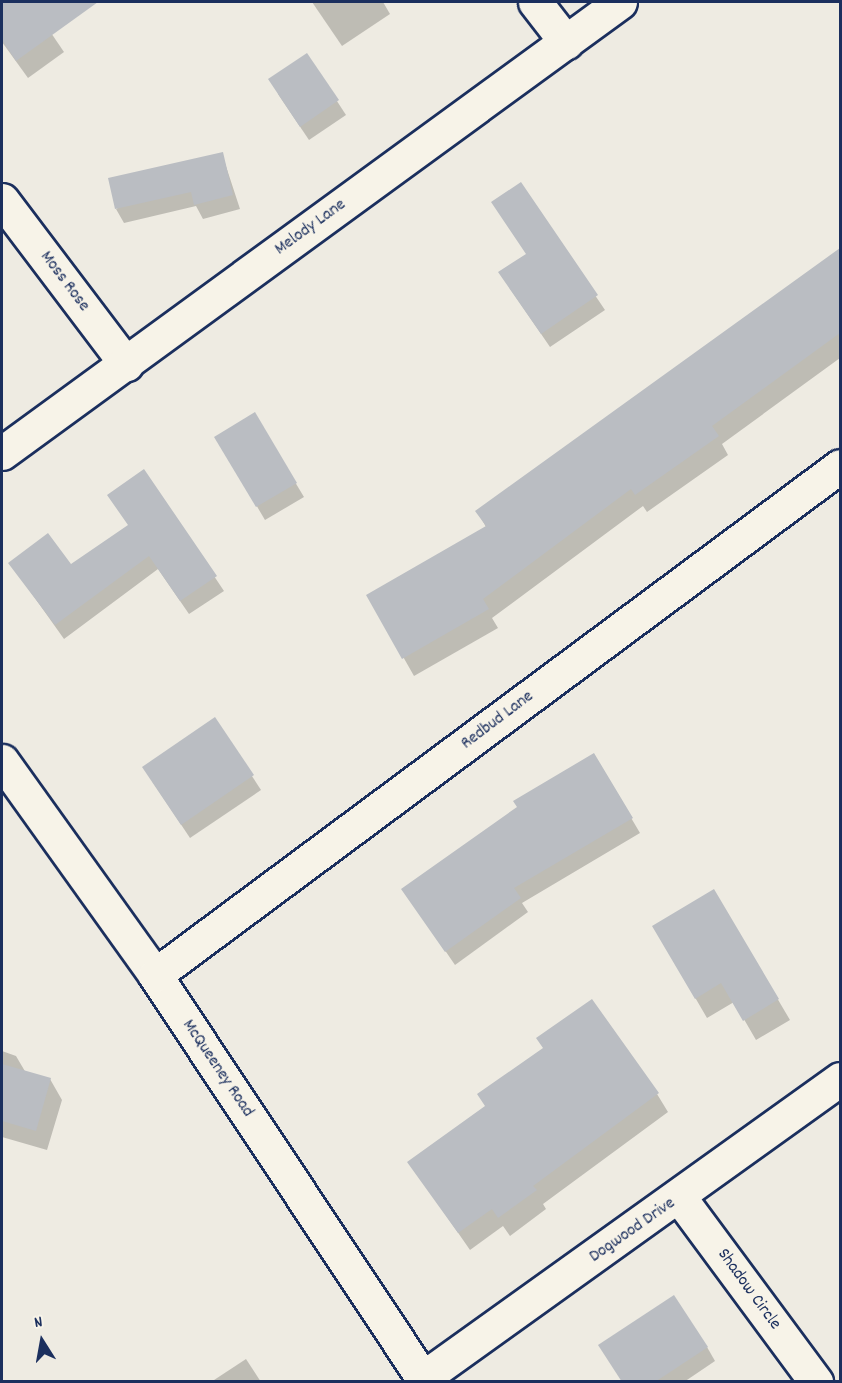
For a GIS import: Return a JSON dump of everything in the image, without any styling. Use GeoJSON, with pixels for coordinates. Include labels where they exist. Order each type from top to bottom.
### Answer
{"type":"FeatureCollection","features":[{"type":"Feature","properties":{"kind":"street"},"geometry":{"type":"LineString","coordinates":[[535,2],[566,42]]}},
{"type":"Feature","properties":{"kind":"street","name":"Melody Lane"},"geometry":{"type":"LineString","coordinates":[[2,453],[620,2]]}},
{"type":"Feature","properties":{"kind":"street","name":"Moss Rose"},"geometry":{"type":"LineString","coordinates":[[2,200],[126,364]]}},
{"type":"Feature","properties":{"kind":"street","name":"Redbud Lane"},"geometry":{"type":"LineString","coordinates":[[155,975],[840,466]]}},
{"type":"Feature","properties":{"kind":"street","name":"McQueeney Road"},"geometry":{"type":"LineString","coordinates":[[2,761],[155,975],[424,1380]]}},
{"type":"Feature","properties":{"kind":"street","name":"Dogwood Drive"},"geometry":{"type":"LineString","coordinates":[[424,1380],[680,1198],[840,1079]]}},
{"type":"Feature","properties":{"kind":"street","name":"Shadow Circle"},"geometry":{"type":"LineString","coordinates":[[680,1198],[816,1382]]}},
{"type":"Feature","properties":{"kind":"building"},"geometry":{"type":"Polygon","coordinates":[[[2,2],[98,2],[16,61],[2,40],[2,2]]]}},
{"type":"Feature","properties":{"kind":"building"},"geometry":{"type":"Polygon","coordinates":[[[307,53],[339,100],[300,127],[268,79],[307,53]]]}},
{"type":"Feature","properties":{"kind":"building"},"geometry":{"type":"Polygon","coordinates":[[[223,152],[233,195],[194,205],[191,192],[115,209],[108,178],[223,152]]]}},
{"type":"Feature","properties":{"kind":"building"},"geometry":{"type":"Polygon","coordinates":[[[521,182],[598,295],[541,334],[498,272],[526,254],[491,202],[521,182]]]}},
{"type":"Feature","properties":{"kind":"building"},"geometry":{"type":"Polygon","coordinates":[[[840,248],[840,333],[712,426],[719,436],[635,495],[631,489],[483,599],[489,609],[402,659],[366,595],[486,526],[475,511],[840,248]]]}},
{"type":"Feature","properties":{"kind":"building"},"geometry":{"type":"Polygon","coordinates":[[[255,412],[297,483],[256,507],[214,437],[255,412]]]}},
{"type":"Feature","properties":{"kind":"building"},"geometry":{"type":"Polygon","coordinates":[[[144,469],[217,576],[180,601],[149,556],[55,625],[8,563],[48,533],[71,564],[128,525],[107,495],[144,469]]]}},
{"type":"Feature","properties":{"kind":"building"},"geometry":{"type":"Polygon","coordinates":[[[215,717],[254,775],[181,825],[142,767],[215,717]]]}},
{"type":"Feature","properties":{"kind":"building"},"geometry":{"type":"Polygon","coordinates":[[[594,753],[633,818],[514,888],[521,898],[445,952],[401,889],[517,807],[513,801],[594,753]]]}},
{"type":"Feature","properties":{"kind":"building"},"geometry":{"type":"Polygon","coordinates":[[[714,889],[779,999],[743,1021],[721,983],[695,999],[652,926],[714,889]]]}},
{"type":"Feature","properties":{"kind":"building"},"geometry":{"type":"Polygon","coordinates":[[[592,999],[659,1093],[533,1186],[537,1190],[498,1218],[492,1209],[458,1233],[407,1162],[485,1106],[477,1094],[543,1048],[536,1038],[592,999]]]}},
{"type":"Feature","properties":{"kind":"building"},"geometry":{"type":"Polygon","coordinates":[[[2,1064],[51,1078],[36,1131],[2,1121],[2,1064]]]}},
{"type":"Feature","properties":{"kind":"building"},"geometry":{"type":"Polygon","coordinates":[[[674,1295],[708,1347],[655,1382],[622,1382],[598,1345],[674,1295]]]}}]}
